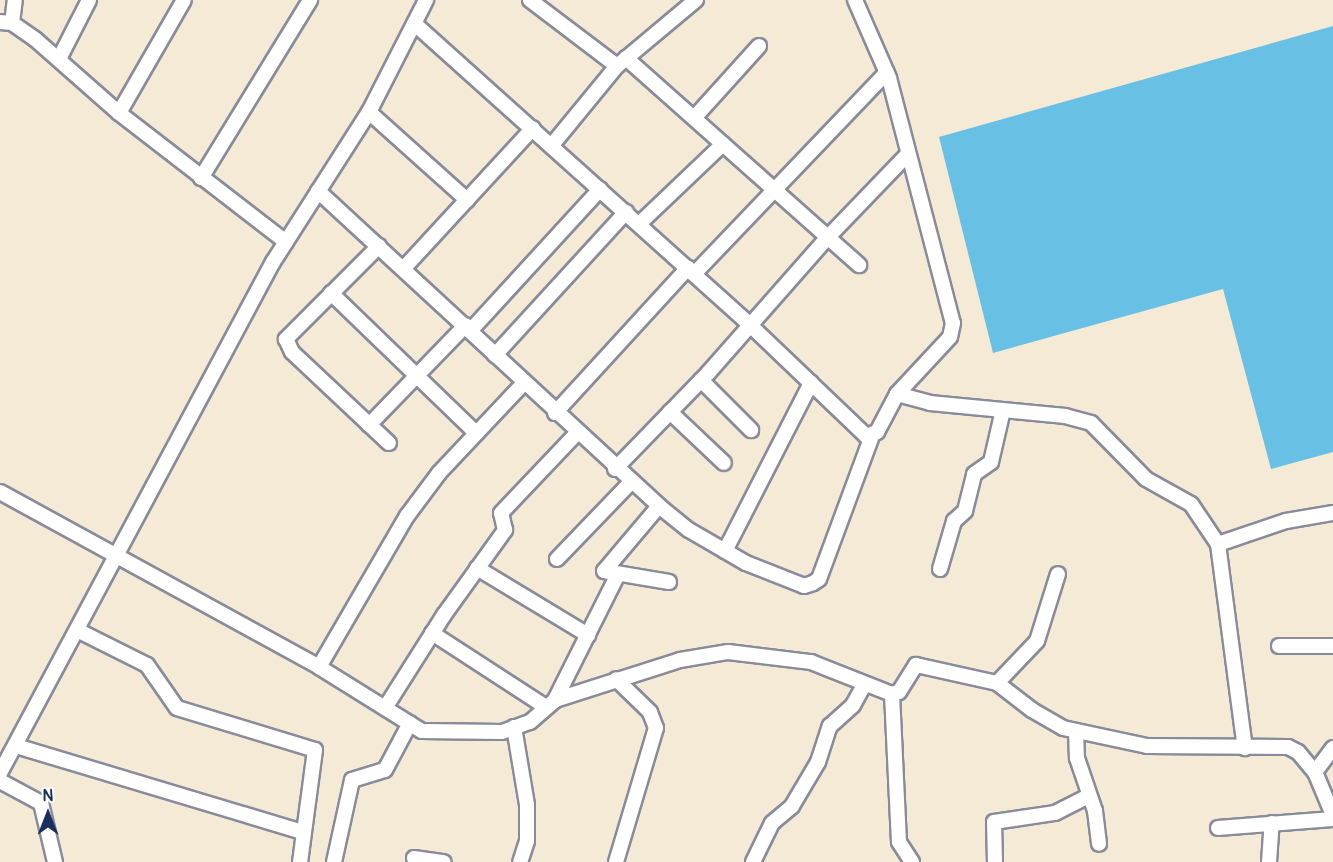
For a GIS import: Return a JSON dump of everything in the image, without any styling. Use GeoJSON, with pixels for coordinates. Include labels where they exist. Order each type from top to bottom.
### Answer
{"type":"FeatureCollection","features":[{"type":"Feature","properties":{"kind":"street"},"geometry":{"type":"LineString","coordinates":[[15,0],[6,22],[60,57],[119,113],[286,242]]}},
{"type":"Feature","properties":{"kind":"street"},"geometry":{"type":"LineString","coordinates":[[60,57],[89,0]]}},
{"type":"Feature","properties":{"kind":"street"},"geometry":{"type":"LineString","coordinates":[[119,113],[184,0]]}},
{"type":"Feature","properties":{"kind":"street"},"geometry":{"type":"LineString","coordinates":[[201,178],[310,0]]}},
{"type":"Feature","properties":{"kind":"street"},"geometry":{"type":"LineString","coordinates":[[0,773],[79,631],[286,242],[369,112],[416,25],[426,0]]}},
{"type":"Feature","properties":{"kind":"street"},"geometry":{"type":"LineString","coordinates":[[530,0],[622,62],[694,118],[859,265]]}},
{"type":"Feature","properties":{"kind":"street"},"geometry":{"type":"LineString","coordinates":[[552,145],[622,62],[696,0]]}},
{"type":"Feature","properties":{"kind":"street"},"geometry":{"type":"LineString","coordinates":[[318,191],[468,327],[523,384],[659,506],[689,530],[726,551],[804,585],[819,579],[872,436],[897,394],[950,337],[953,323],[886,72],[855,0]]}},
{"type":"Feature","properties":{"kind":"street"},"geometry":{"type":"LineString","coordinates":[[416,25],[691,271],[866,435],[872,436]]}},
{"type":"Feature","properties":{"kind":"street"},"geometry":{"type":"LineString","coordinates":[[694,118],[759,46]]}},
{"type":"Feature","properties":{"kind":"street"},"geometry":{"type":"LineString","coordinates":[[555,413],[886,72]]}},
{"type":"Feature","properties":{"kind":"street"},"geometry":{"type":"LineString","coordinates":[[369,112],[467,200]]}},
{"type":"Feature","properties":{"kind":"street"},"geometry":{"type":"LineString","coordinates":[[404,268],[533,128]]}},
{"type":"Feature","properties":{"kind":"street"},"geometry":{"type":"LineString","coordinates":[[639,224],[723,144]]}},
{"type":"Feature","properties":{"kind":"street"},"geometry":{"type":"LineString","coordinates":[[615,468],[701,380],[828,237],[908,154]]}},
{"type":"Feature","properties":{"kind":"street"},"geometry":{"type":"LineString","coordinates":[[369,425],[468,327],[600,189]]}},
{"type":"Feature","properties":{"kind":"street"},"geometry":{"type":"LineString","coordinates":[[495,355],[626,212]]}},
{"type":"Feature","properties":{"kind":"street"},"geometry":{"type":"LineString","coordinates":[[379,246],[289,334],[286,345],[388,443]]}},
{"type":"Feature","properties":{"kind":"street"},"geometry":{"type":"LineString","coordinates":[[331,293],[477,433]]}},
{"type":"Feature","properties":{"kind":"street"},"geometry":{"type":"LineString","coordinates":[[701,380],[751,430]]}},
{"type":"Feature","properties":{"kind":"street"},"geometry":{"type":"LineString","coordinates":[[726,551],[811,383]]}},
{"type":"Feature","properties":{"kind":"street"},"geometry":{"type":"LineString","coordinates":[[319,667],[407,516],[439,473],[523,384]]}},
{"type":"Feature","properties":{"kind":"street"},"geometry":{"type":"LineString","coordinates":[[897,394],[930,403],[1003,410],[1091,423],[1146,479],[1191,504],[1218,544],[1245,748]]}},
{"type":"Feature","properties":{"kind":"street"},"geometry":{"type":"LineString","coordinates":[[940,569],[954,521],[966,511],[974,474],[991,462],[1003,410]]}},
{"type":"Feature","properties":{"kind":"street"},"geometry":{"type":"LineString","coordinates":[[670,412],[724,463]]}},
{"type":"Feature","properties":{"kind":"street"},"geometry":{"type":"LineString","coordinates":[[385,708],[432,633],[505,530],[501,513],[577,433]]}},
{"type":"Feature","properties":{"kind":"street"},"geometry":{"type":"LineString","coordinates":[[557,560],[631,482]]}},
{"type":"Feature","properties":{"kind":"street"},"geometry":{"type":"LineString","coordinates":[[0,492],[319,667],[423,731],[459,734],[514,728],[530,722],[551,704],[616,679],[680,660],[752,652],[811,662],[864,685],[892,694],[899,692],[916,665],[997,683],[1032,710],[1076,730],[1147,746],[1288,747],[1298,752],[1315,772],[1333,817],[1218,828]]}},
{"type":"Feature","properties":{"kind":"street"},"geometry":{"type":"LineString","coordinates":[[659,506],[604,571],[669,582]]}},
{"type":"Feature","properties":{"kind":"street"},"geometry":{"type":"LineString","coordinates":[[1218,544],[1286,521],[1333,513]]}},
{"type":"Feature","properties":{"kind":"street"},"geometry":{"type":"LineString","coordinates":[[477,568],[588,635]]}},
{"type":"Feature","properties":{"kind":"street"},"geometry":{"type":"LineString","coordinates":[[551,704],[618,574]]}},
{"type":"Feature","properties":{"kind":"street"},"geometry":{"type":"LineString","coordinates":[[997,683],[1037,641],[1058,574]]}},
{"type":"Feature","properties":{"kind":"street"},"geometry":{"type":"LineString","coordinates":[[79,631],[147,665],[177,708],[315,750],[302,832],[300,862]]}},
{"type":"Feature","properties":{"kind":"street"},"geometry":{"type":"LineString","coordinates":[[432,633],[551,704]]}},
{"type":"Feature","properties":{"kind":"street"},"geometry":{"type":"LineString","coordinates":[[1279,646],[1333,646]]}},
{"type":"Feature","properties":{"kind":"street"},"geometry":{"type":"LineString","coordinates":[[616,679],[650,712],[656,728],[616,862]]}},
{"type":"Feature","properties":{"kind":"street"},"geometry":{"type":"LineString","coordinates":[[753,862],[772,824],[792,806],[818,762],[830,726],[853,705],[864,685]]}},
{"type":"Feature","properties":{"kind":"street"},"geometry":{"type":"LineString","coordinates":[[892,694],[899,843],[912,862]]}},
{"type":"Feature","properties":{"kind":"street"},"geometry":{"type":"LineString","coordinates":[[334,862],[352,780],[385,770],[410,723]]}},
{"type":"Feature","properties":{"kind":"street"},"geometry":{"type":"LineString","coordinates":[[514,728],[527,805],[527,841],[520,862]]}},
{"type":"Feature","properties":{"kind":"street"},"geometry":{"type":"LineString","coordinates":[[1076,730],[1077,758],[1095,812],[1099,844]]}},
{"type":"Feature","properties":{"kind":"street"},"geometry":{"type":"LineString","coordinates":[[16,746],[302,832]]}},
{"type":"Feature","properties":{"kind":"street"},"geometry":{"type":"LineString","coordinates":[[1315,772],[1333,748]]}},
{"type":"Feature","properties":{"kind":"street"},"geometry":{"type":"LineString","coordinates":[[0,781],[41,803],[55,862]]}},
{"type":"Feature","properties":{"kind":"street"},"geometry":{"type":"LineString","coordinates":[[995,862],[994,822],[1055,813],[1088,796]]}},
{"type":"Feature","properties":{"kind":"street"},"geometry":{"type":"LineString","coordinates":[[1269,862],[1272,823]]}},
{"type":"Feature","properties":{"kind":"street"},"geometry":{"type":"LineString","coordinates":[[414,858],[444,862]]}},
{"type":"Feature","properties":{"kind":"water"},"geometry":{"type":"Polygon","coordinates":[[[1333,26],[1333,452],[1271,469],[1223,289],[993,353],[939,137],[1333,26]]]}}]}
